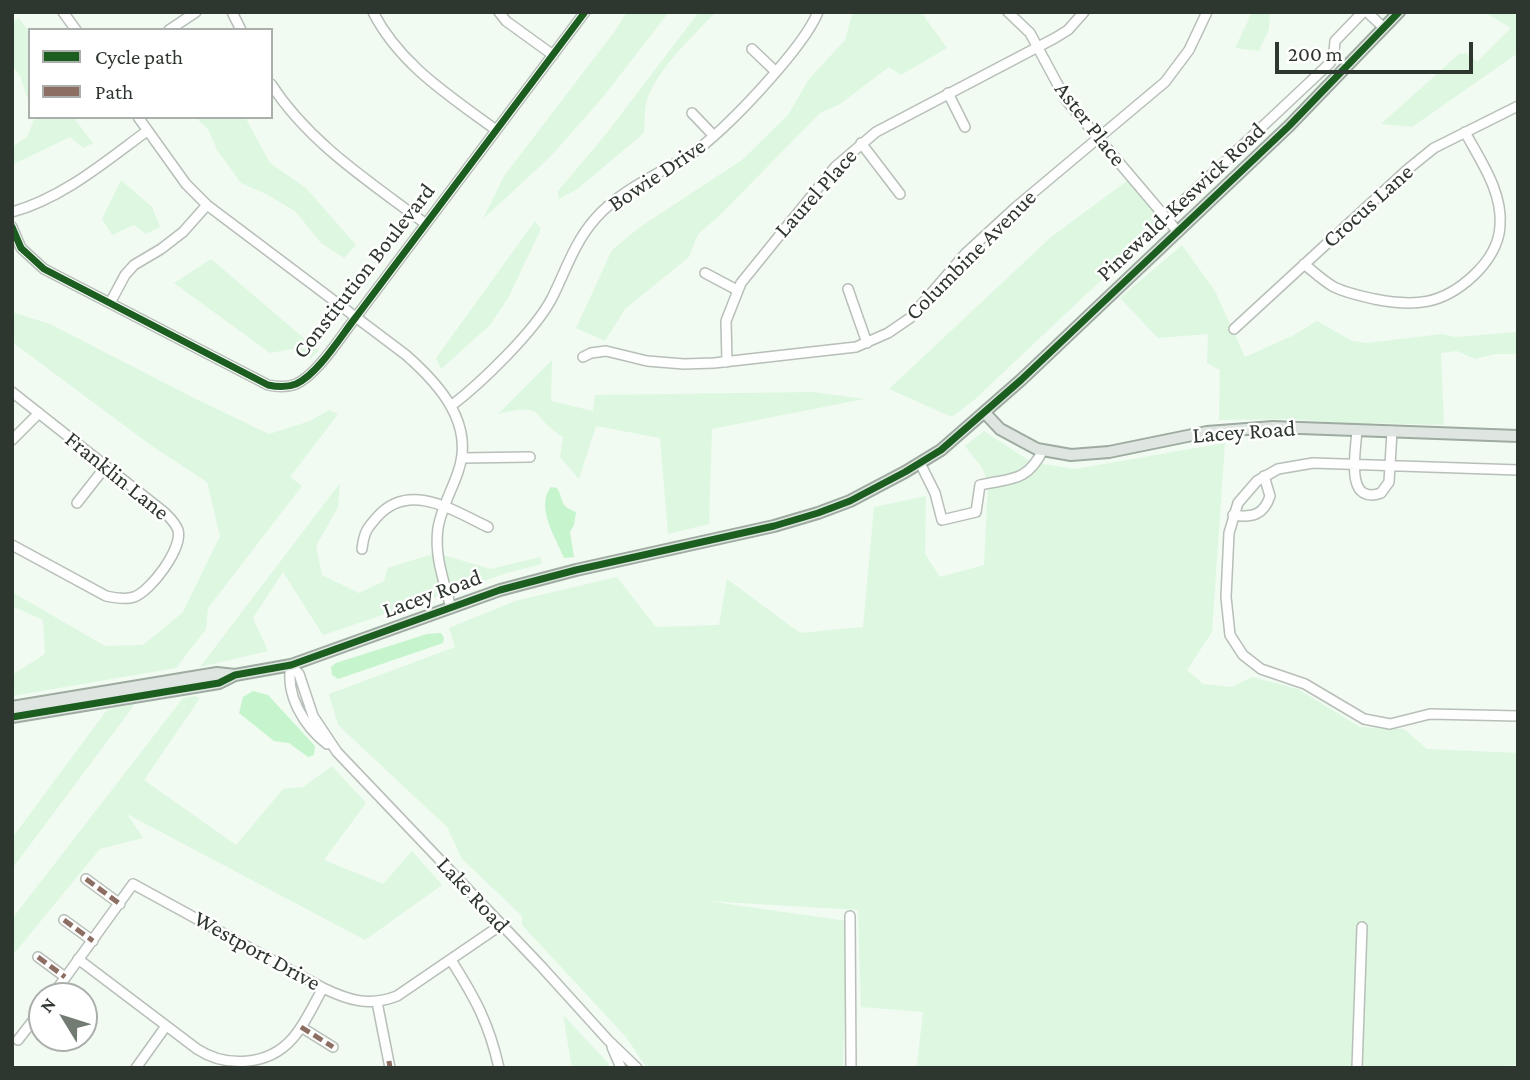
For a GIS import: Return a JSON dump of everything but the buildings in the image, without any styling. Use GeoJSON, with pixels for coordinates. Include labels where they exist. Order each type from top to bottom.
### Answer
{"type":"FeatureCollection","features":[{"type":"Feature","properties":{"kind":"main road","name":"Pinewald-Keswick Road"},"geometry":{"type":"LineString","coordinates":[[920,463],[941,450],[985,413],[1178,232],[1290,126],[1399,12]]}},
{"type":"Feature","properties":{"kind":"main road","name":"Lacey Road"},"geometry":{"type":"LineString","coordinates":[[985,413],[1000,429],[1043,450],[1071,455],[1109,452],[1207,432],[1242,428],[1518,436]]}},
{"type":"Feature","properties":{"kind":"main road","name":"Lacey Road"},"geometry":{"type":"LineString","coordinates":[[12,707],[46,706],[219,683],[235,675],[291,665],[500,590],[789,522],[830,509],[920,463]]}},
{"type":"Feature","properties":{"kind":"main road","name":"Lacey Road"},"geometry":{"type":"LineString","coordinates":[[12,717],[46,706]]}},
{"type":"Feature","properties":{"kind":"street"},"geometry":{"type":"LineString","coordinates":[[63,12],[75,28]]}},
{"type":"Feature","properties":{"kind":"street"},"geometry":{"type":"LineString","coordinates":[[172,28],[196,12]]}},
{"type":"Feature","properties":{"kind":"street"},"geometry":{"type":"LineString","coordinates":[[232,12],[240,28]]}},
{"type":"Feature","properties":{"kind":"street"},"geometry":{"type":"LineString","coordinates":[[373,12],[386,34],[408,61],[496,130]]}},
{"type":"Feature","properties":{"kind":"street"},"geometry":{"type":"LineString","coordinates":[[499,12],[506,21],[553,55]]}},
{"type":"Feature","properties":{"kind":"street","name":"Constitution Boulevard"},"geometry":{"type":"LineString","coordinates":[[12,228],[21,247],[35,263],[268,385],[279,387],[296,384],[310,374],[356,317],[585,12]]}},
{"type":"Feature","properties":{"kind":"street","name":"Bowie Drive"},"geometry":{"type":"LineString","coordinates":[[451,406],[472,390],[540,317],[552,298],[569,257],[594,219],[626,193],[694,152],[714,136],[806,35],[818,12]]}},
{"type":"Feature","properties":{"kind":"street","name":"Aster Place"},"geometry":{"type":"LineString","coordinates":[[1008,12],[1024,25],[1039,47],[1066,100],[1178,232]]}},
{"type":"Feature","properties":{"kind":"street","name":"Laurel Place"},"geometry":{"type":"LineString","coordinates":[[727,362],[726,321],[737,290],[754,264],[818,186],[860,143],[947,93],[1039,47],[1068,30],[1084,12]]}},
{"type":"Feature","properties":{"kind":"street","name":"Columbine Avenue"},"geometry":{"type":"LineString","coordinates":[[583,357],[606,351],[647,361],[684,364],[727,362],[856,347],[888,333],[910,318],[966,253],[1035,190],[1165,82],[1189,50],[1207,12]]}},
{"type":"Feature","properties":{"kind":"street"},"geometry":{"type":"LineString","coordinates":[[1181,203],[1330,63],[1335,41],[1365,12],[1384,28]]}},
{"type":"Feature","properties":{"kind":"street"},"geometry":{"type":"LineString","coordinates":[[752,49],[775,71]]}},
{"type":"Feature","properties":{"kind":"street"},"geometry":{"type":"LineString","coordinates":[[273,87],[291,112],[329,150],[426,224]]}},
{"type":"Feature","properties":{"kind":"street"},"geometry":{"type":"LineString","coordinates":[[947,93],[965,127]]}},
{"type":"Feature","properties":{"kind":"street","name":"Crocus Lane"},"geometry":{"type":"LineString","coordinates":[[1234,330],[1434,148],[1518,106]]}},
{"type":"Feature","properties":{"kind":"street"},"geometry":{"type":"LineString","coordinates":[[692,113],[714,136]]}},
{"type":"Feature","properties":{"kind":"street"},"geometry":{"type":"LineString","coordinates":[[139,119],[186,184],[207,205],[422,369],[438,386],[451,406],[460,428],[462,458],[438,525],[437,552],[451,608]]}},
{"type":"Feature","properties":{"kind":"street"},"geometry":{"type":"LineString","coordinates":[[12,212],[48,198],[80,179],[147,131]]}},
{"type":"Feature","properties":{"kind":"street"},"geometry":{"type":"LineString","coordinates":[[1304,264],[1324,281],[1342,290],[1362,297],[1409,304],[1429,302],[1470,279],[1487,261],[1496,245],[1500,216],[1493,184],[1465,132]]}},
{"type":"Feature","properties":{"kind":"street"},"geometry":{"type":"LineString","coordinates":[[860,143],[900,194]]}},
{"type":"Feature","properties":{"kind":"street"},"geometry":{"type":"LineString","coordinates":[[110,303],[125,275],[134,265],[183,232],[207,205]]}},
{"type":"Feature","properties":{"kind":"street"},"geometry":{"type":"LineString","coordinates":[[705,273],[737,290]]}},
{"type":"Feature","properties":{"kind":"street"},"geometry":{"type":"LineString","coordinates":[[848,289],[867,343]]}},
{"type":"Feature","properties":{"kind":"street","name":"Franklin Lane"},"geometry":{"type":"LineString","coordinates":[[12,392],[164,512],[178,530],[177,548],[149,586],[132,598],[117,599],[97,591],[12,545]]}},
{"type":"Feature","properties":{"kind":"street"},"geometry":{"type":"LineString","coordinates":[[12,440],[39,413]]}},
{"type":"Feature","properties":{"kind":"street"},"geometry":{"type":"LineString","coordinates":[[1357,430],[1356,484],[1363,493],[1370,495],[1381,494],[1386,488],[1392,431]]}},
{"type":"Feature","properties":{"kind":"street"},"geometry":{"type":"LineString","coordinates":[[920,463],[935,493],[942,520],[976,512],[980,485],[1028,473],[1043,450]]}},
{"type":"Feature","properties":{"kind":"street"},"geometry":{"type":"LineString","coordinates":[[462,458],[530,457]]}},
{"type":"Feature","properties":{"kind":"street"},"geometry":{"type":"LineString","coordinates":[[1518,470],[1292,465],[1264,476],[1245,493],[1233,515],[1229,545],[1228,626],[1238,650],[1261,669],[1305,684],[1364,719],[1382,724],[1430,714],[1518,716]]}},
{"type":"Feature","properties":{"kind":"street"},"geometry":{"type":"LineString","coordinates":[[77,503],[106,466]]}},
{"type":"Feature","properties":{"kind":"street"},"geometry":{"type":"LineString","coordinates":[[1233,515],[1248,517],[1260,513],[1270,496],[1264,476]]}},
{"type":"Feature","properties":{"kind":"street"},"geometry":{"type":"LineString","coordinates":[[362,549],[364,532],[389,505],[406,499],[417,499],[444,507],[488,527]]}},
{"type":"Feature","properties":{"kind":"street","name":"Lake Road"},"geometry":{"type":"LineString","coordinates":[[291,665],[289,677],[305,723],[337,751],[629,1063],[637,1068]]}},
{"type":"Feature","properties":{"kind":"street"},"geometry":{"type":"LineString","coordinates":[[86,879],[120,904]]}},
{"type":"Feature","properties":{"kind":"street","name":"Westport Drive"},"geometry":{"type":"LineString","coordinates":[[62,982],[133,884],[323,988],[353,1001],[377,1002]]}},
{"type":"Feature","properties":{"kind":"street"},"geometry":{"type":"LineString","coordinates":[[850,916],[850,1068]]}},
{"type":"Feature","properties":{"kind":"street"},"geometry":{"type":"LineString","coordinates":[[64,920],[93,941]]}},
{"type":"Feature","properties":{"kind":"street"},"geometry":{"type":"LineString","coordinates":[[390,1064],[377,1002],[397,996],[501,925]]}},
{"type":"Feature","properties":{"kind":"street"},"geometry":{"type":"LineString","coordinates":[[1357,1068],[1362,927]]}},
{"type":"Feature","properties":{"kind":"street"},"geometry":{"type":"LineString","coordinates":[[38,957],[65,977]]}},
{"type":"Feature","properties":{"kind":"street"},"geometry":{"type":"LineString","coordinates":[[78,960],[211,1057],[240,1062],[267,1057],[281,1049],[301,1027],[323,988]]}},
{"type":"Feature","properties":{"kind":"street"},"geometry":{"type":"LineString","coordinates":[[451,960],[477,1002],[489,1028],[499,1068]]}},
{"type":"Feature","properties":{"kind":"street"},"geometry":{"type":"LineString","coordinates":[[136,1068],[166,1026]]}},
{"type":"Feature","properties":{"kind":"street"},"geometry":{"type":"LineString","coordinates":[[18,1040],[28,1027]]}},
{"type":"Feature","properties":{"kind":"street"},"geometry":{"type":"LineString","coordinates":[[301,1027],[333,1047]]}},
{"type":"Feature","properties":{"kind":"street","name":"Lake Road"},"geometry":{"type":"LineString","coordinates":[[608,1040],[621,1068]]}},
{"type":"Feature","properties":{"kind":"shaded area"},"geometry":{"type":"Polygon","coordinates":[[[627,12],[669,12],[603,97],[551,156],[483,219],[504,176],[627,12]]]}},
{"type":"Feature","properties":{"kind":"shaded area"},"geometry":{"type":"Polygon","coordinates":[[[699,12],[716,12],[659,76],[646,104],[644,133],[576,190],[559,199],[558,191],[606,134],[699,12]]]}},
{"type":"Feature","properties":{"kind":"shaded area"},"geometry":{"type":"Polygon","coordinates":[[[853,12],[921,12],[947,48],[901,75],[889,67],[840,104],[820,113],[698,234],[689,257],[625,309],[605,341],[576,328],[612,250],[640,227],[742,160],[788,115],[809,79],[845,40],[853,12]]]}},
{"type":"Feature","properties":{"kind":"shaded area"},"geometry":{"type":"Polygon","coordinates":[[[1252,12],[1270,12],[1269,29],[1259,51],[1235,48],[1252,12]]]}},
{"type":"Feature","properties":{"kind":"shaded area"},"geometry":{"type":"Polygon","coordinates":[[[1484,12],[1518,12],[1518,53],[1412,127],[1381,124],[1459,54],[1467,53],[1477,62],[1511,28],[1484,12]]]}},
{"type":"Feature","properties":{"kind":"shaded area"},"geometry":{"type":"Polygon","coordinates":[[[19,18],[28,30],[28,99],[20,76],[12,65],[12,22],[19,18]]]}},
{"type":"Feature","properties":{"kind":"shaded area"},"geometry":{"type":"Polygon","coordinates":[[[34,119],[76,119],[93,143],[83,148],[70,137],[12,165],[12,147],[27,137],[34,119]]]}},
{"type":"Feature","properties":{"kind":"shaded area"},"geometry":{"type":"Polygon","coordinates":[[[197,119],[246,119],[270,163],[306,188],[356,245],[344,258],[321,243],[295,211],[241,183],[217,150],[208,129],[197,119]]]}},
{"type":"Feature","properties":{"kind":"shaded area"},"geometry":{"type":"Polygon","coordinates":[[[1131,178],[1164,221],[974,400],[952,417],[889,389],[1051,237],[1131,178]]]}},
{"type":"Feature","properties":{"kind":"shaded area"},"geometry":{"type":"Polygon","coordinates":[[[121,180],[152,207],[160,227],[146,234],[134,225],[112,235],[102,219],[121,180]]]}},
{"type":"Feature","properties":{"kind":"shaded area"},"geometry":{"type":"Polygon","coordinates":[[[535,221],[541,229],[508,298],[490,325],[441,369],[436,358],[535,221]]]}},
{"type":"Feature","properties":{"kind":"shaded area"},"geometry":{"type":"Polygon","coordinates":[[[1182,245],[1215,291],[1245,357],[1294,335],[1317,321],[1352,341],[1367,343],[1442,334],[1456,337],[1518,332],[1518,354],[1496,354],[1475,359],[1457,351],[1441,353],[1444,425],[1369,425],[1288,419],[1219,420],[1220,370],[1207,363],[1208,334],[1158,338],[1120,298],[1182,245]]]}},
{"type":"Feature","properties":{"kind":"shaded area"},"geometry":{"type":"Polygon","coordinates":[[[211,259],[319,351],[310,359],[292,349],[270,353],[174,283],[211,259]]]}},
{"type":"Feature","properties":{"kind":"shaded area"},"geometry":{"type":"Polygon","coordinates":[[[12,312],[50,324],[269,434],[310,421],[329,410],[338,414],[290,477],[302,486],[208,608],[206,629],[176,668],[12,696],[12,675],[45,654],[43,620],[12,606],[12,592],[105,646],[143,645],[183,612],[220,536],[207,482],[152,446],[12,342],[12,312]]]}},
{"type":"Feature","properties":{"kind":"shaded area"},"geometry":{"type":"Polygon","coordinates":[[[552,360],[551,401],[593,411],[595,395],[813,392],[864,399],[712,429],[709,524],[668,534],[660,438],[596,426],[579,479],[560,457],[563,437],[536,413],[524,410],[498,414],[552,360]]]}},
{"type":"Feature","properties":{"kind":"shaded area"},"geometry":{"type":"Polygon","coordinates":[[[984,431],[1031,462],[1075,469],[1225,443],[1212,632],[1187,670],[1203,684],[1232,687],[1252,677],[1298,689],[1360,727],[1404,729],[1427,749],[1518,753],[1518,1065],[1476,1068],[903,1068],[917,1065],[923,1012],[861,1007],[858,910],[707,901],[847,921],[843,1068],[647,1068],[626,1037],[522,925],[522,916],[462,859],[447,827],[338,725],[329,694],[455,647],[449,628],[515,601],[617,577],[656,627],[719,625],[727,579],[800,633],[863,627],[874,507],[926,496],[925,554],[940,577],[984,565],[988,483],[983,469],[965,446],[984,431]]]}},
{"type":"Feature","properties":{"kind":"shaded area"},"geometry":{"type":"Polygon","coordinates":[[[340,483],[338,507],[316,546],[322,575],[359,593],[384,581],[388,568],[436,553],[491,569],[540,557],[542,564],[507,573],[323,635],[283,572],[253,618],[268,651],[200,667],[340,483]]]}},
{"type":"Feature","properties":{"kind":"shaded area"},"geometry":{"type":"Polygon","coordinates":[[[551,487],[557,488],[564,505],[576,512],[570,532],[574,557],[564,558],[548,522],[545,504],[551,487]]]}},
{"type":"Feature","properties":{"kind":"shaded area"},"geometry":{"type":"Polygon","coordinates":[[[441,633],[443,643],[338,679],[332,675],[331,667],[336,663],[427,634],[441,633]]]}},
{"type":"Feature","properties":{"kind":"shaded area"},"geometry":{"type":"Polygon","coordinates":[[[253,691],[268,695],[315,746],[314,755],[308,757],[289,743],[274,741],[239,713],[243,697],[253,691]]]}},
{"type":"Feature","properties":{"kind":"shaded area"},"geometry":{"type":"Polygon","coordinates":[[[183,698],[200,698],[144,780],[236,845],[283,789],[303,787],[332,766],[366,803],[324,860],[383,884],[412,851],[442,885],[365,940],[127,814],[143,838],[100,849],[12,956],[12,919],[183,698]]]}},
{"type":"Feature","properties":{"kind":"shaded area"},"geometry":{"type":"Polygon","coordinates":[[[135,704],[12,869],[12,838],[107,710],[135,704]]]}},
{"type":"Feature","properties":{"kind":"shaded area"},"geometry":{"type":"Polygon","coordinates":[[[563,1015],[608,1063],[610,1068],[572,1068],[563,1015]]]}},
{"type":"Feature","properties":{"kind":"marked path"},"geometry":{"type":"LineString","coordinates":[[86,879],[120,904]]}},
{"type":"Feature","properties":{"kind":"marked path"},"geometry":{"type":"LineString","coordinates":[[64,920],[93,941]]}},
{"type":"Feature","properties":{"kind":"marked path"},"geometry":{"type":"LineString","coordinates":[[38,957],[65,977]]}},
{"type":"Feature","properties":{"kind":"marked path"},"geometry":{"type":"LineString","coordinates":[[301,1027],[333,1047]]}},
{"type":"Feature","properties":{"kind":"marked path"},"geometry":{"type":"LineString","coordinates":[[389,1061],[390,1068]]}},
{"type":"Feature","properties":{"kind":"cycle path"},"geometry":{"type":"LineString","coordinates":[[12,227],[21,248],[44,269],[268,385],[282,387],[296,384],[313,372],[329,354],[585,12]]}},
{"type":"Feature","properties":{"kind":"cycle path"},"geometry":{"type":"LineString","coordinates":[[12,717],[219,683],[235,675],[291,665],[500,590],[576,570],[774,526],[850,501],[941,450],[1021,380],[1289,126],[1399,12]]}}]}
